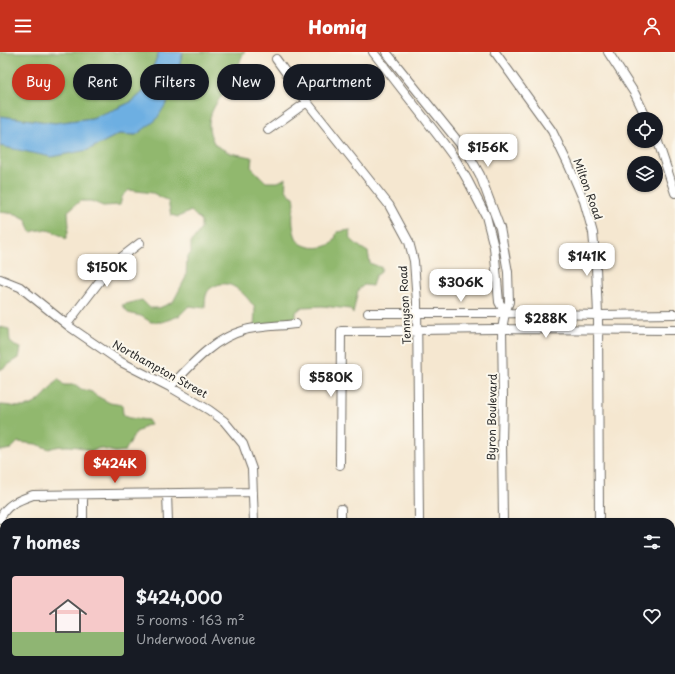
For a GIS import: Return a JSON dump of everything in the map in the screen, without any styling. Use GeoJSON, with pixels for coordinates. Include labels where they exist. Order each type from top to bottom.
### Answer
{"type":"FeatureCollection","features":[{"type":"Feature","properties":{"kind":"street","name":"Byron Boulevard"},"geometry":{"type":"LineString","coordinates":[[373,52],[456,160],[472,188],[486,216],[494,247],[499,302],[504,313]]}},
{"type":"Feature","properties":{"kind":"street","name":"Byron Boulevard"},"geometry":{"type":"LineString","coordinates":[[386,52],[468,156],[483,183],[500,228],[508,272],[509,302],[504,313],[502,329],[503,518]]}},
{"type":"Feature","properties":{"kind":"street","name":"Milton Road"},"geometry":{"type":"LineString","coordinates":[[495,52],[552,131],[584,201],[592,233],[596,267],[598,316],[599,518]]}},
{"type":"Feature","properties":{"kind":"street"},"geometry":{"type":"LineString","coordinates":[[608,52],[635,94],[644,112]]}},
{"type":"Feature","properties":{"kind":"street","name":"Tennyson Road"},"geometry":{"type":"LineString","coordinates":[[276,59],[389,206],[409,242],[414,261],[418,314],[419,518]]}},
{"type":"Feature","properties":{"kind":"street"},"geometry":{"type":"LineString","coordinates":[[268,130],[308,102]]}},
{"type":"Feature","properties":{"kind":"street"},"geometry":{"type":"LineString","coordinates":[[424,117],[432,110]]}},
{"type":"Feature","properties":{"kind":"street"},"geometry":{"type":"LineString","coordinates":[[660,148],[675,192]]}},
{"type":"Feature","properties":{"kind":"street"},"geometry":{"type":"LineString","coordinates":[[472,188],[483,183]]}},
{"type":"Feature","properties":{"kind":"street"},"geometry":{"type":"LineString","coordinates":[[67,324],[108,271],[118,260],[140,243]]}},
{"type":"Feature","properties":{"kind":"street","name":"Northampton Street"},"geometry":{"type":"LineString","coordinates":[[0,278],[20,287],[67,324],[121,362],[170,387],[224,420],[243,444],[252,469],[254,518]]}},
{"type":"Feature","properties":{"kind":"street"},"geometry":{"type":"LineString","coordinates":[[368,313],[504,313],[598,316],[675,314]]}},
{"type":"Feature","properties":{"kind":"street"},"geometry":{"type":"LineString","coordinates":[[170,387],[198,358],[212,346],[230,335],[246,330],[296,324]]}},
{"type":"Feature","properties":{"kind":"street"},"geometry":{"type":"LineString","coordinates":[[340,465],[340,330],[675,330]]}},
{"type":"Feature","properties":{"kind":"street"},"geometry":{"type":"LineString","coordinates":[[1,518],[7,508],[16,500],[33,495],[253,492]]}},
{"type":"Feature","properties":{"kind":"street"},"geometry":{"type":"LineString","coordinates":[[167,493],[168,518]]}},
{"type":"Feature","properties":{"kind":"street"},"geometry":{"type":"LineString","coordinates":[[82,495],[83,518]]}},
{"type":"Feature","properties":{"kind":"street"},"geometry":{"type":"LineString","coordinates":[[341,509],[341,518]]}},
{"type":"Feature","properties":{"kind":"green space"},"geometry":{"type":"Polygon","coordinates":[[[0,52],[159,52],[154,64],[140,64],[140,95],[133,101],[118,108],[92,118],[55,123],[0,116],[0,52]]]}},
{"type":"Feature","properties":{"kind":"green space"},"geometry":{"type":"Polygon","coordinates":[[[183,52],[245,52],[241,58],[240,64],[217,64],[217,100],[219,100],[210,117],[209,125],[211,138],[215,145],[230,153],[252,157],[251,167],[266,182],[278,182],[286,178],[286,190],[294,197],[295,200],[293,223],[295,236],[299,242],[306,246],[316,248],[327,246],[334,241],[337,232],[350,230],[351,239],[368,252],[370,263],[382,268],[380,273],[375,276],[372,286],[364,285],[358,290],[353,314],[350,309],[322,306],[302,307],[296,312],[296,324],[254,328],[255,308],[239,290],[223,284],[217,285],[209,290],[206,296],[205,308],[189,306],[179,316],[162,322],[151,322],[141,316],[128,313],[122,305],[142,300],[150,308],[159,308],[173,302],[186,277],[187,257],[191,253],[191,242],[201,229],[201,221],[191,211],[178,217],[171,215],[168,201],[153,193],[129,190],[122,197],[120,205],[103,206],[91,201],[80,201],[68,211],[69,227],[66,239],[58,234],[45,230],[31,232],[26,219],[16,214],[0,212],[0,146],[88,150],[119,134],[136,135],[167,100],[209,100],[209,64],[180,64],[183,52]]]}},
{"type":"Feature","properties":{"kind":"green space"},"geometry":{"type":"Polygon","coordinates":[[[0,327],[9,329],[10,342],[21,348],[19,358],[0,370],[0,327]]]}},
{"type":"Feature","properties":{"kind":"green space"},"geometry":{"type":"Polygon","coordinates":[[[58,379],[64,385],[76,385],[81,389],[92,392],[110,403],[122,405],[123,414],[129,418],[148,420],[151,425],[144,426],[141,430],[136,432],[125,451],[115,452],[99,448],[91,452],[82,448],[70,446],[59,446],[49,449],[36,444],[18,442],[11,449],[0,451],[0,405],[22,407],[33,404],[47,393],[58,379]]]}},
{"type":"Feature","properties":{"kind":"water"},"geometry":{"type":"Polygon","coordinates":[[[159,52],[183,52],[180,64],[154,64],[159,52]]]}},
{"type":"Feature","properties":{"kind":"water"},"geometry":{"type":"Polygon","coordinates":[[[140,95],[140,100],[168,100],[156,120],[136,135],[119,134],[88,150],[51,157],[0,146],[0,116],[55,123],[92,118],[133,101],[140,95]]]}}]}
